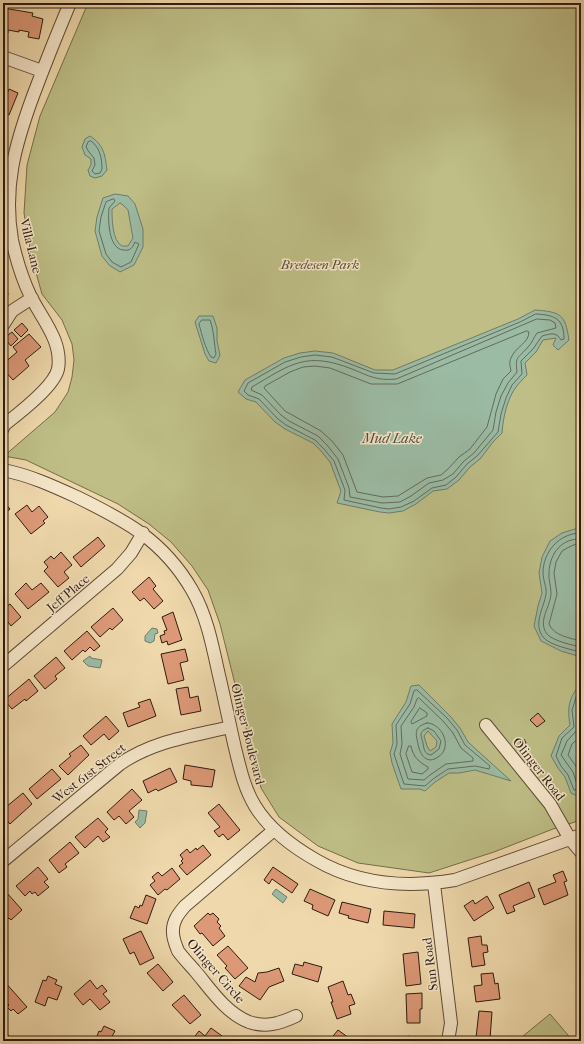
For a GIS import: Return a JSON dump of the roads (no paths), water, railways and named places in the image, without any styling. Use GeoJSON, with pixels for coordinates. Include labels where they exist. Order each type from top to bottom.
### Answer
{"type":"FeatureCollection","features":[{"type":"Feature","properties":{"kind":"street","name":"Villa Lane"},"geometry":{"type":"LineString","coordinates":[[3,428],[4,425],[23,411],[50,384],[57,370],[58,356],[53,335],[32,298],[19,267],[6,216],[13,159],[20,132],[42,71],[70,3]]}},
{"type":"Feature","properties":{"kind":"street"},"geometry":{"type":"LineString","coordinates":[[3,57],[42,71]]}},
{"type":"Feature","properties":{"kind":"street"},"geometry":{"type":"LineString","coordinates":[[3,325],[12,311],[32,298]]}},
{"type":"Feature","properties":{"kind":"street","name":"Olinger Boulevard"},"geometry":{"type":"LineString","coordinates":[[3,470],[19,473],[47,483],[113,515],[143,534],[160,548],[177,568],[192,590],[203,613],[211,638],[230,727],[246,789],[255,807],[274,830],[303,853],[326,866],[351,876],[376,882],[403,885],[434,884],[461,878],[575,837]]}},
{"type":"Feature","properties":{"kind":"street","name":"Jeff Place"},"geometry":{"type":"LineString","coordinates":[[3,666],[117,569],[131,553],[143,534]]}},
{"type":"Feature","properties":{"kind":"street","name":"Olinger Road"},"geometry":{"type":"LineString","coordinates":[[486,725],[575,837],[581,852]]}},
{"type":"Feature","properties":{"kind":"street","name":"West 61st Street"},"geometry":{"type":"LineString","coordinates":[[3,861],[133,754],[165,742],[230,727]]}},
{"type":"Feature","properties":{"kind":"street","name":"Olinger Circle"},"geometry":{"type":"LineString","coordinates":[[274,830],[185,906],[178,914],[174,923],[173,933],[179,952],[216,996],[237,1016],[250,1022],[268,1025],[280,1023],[296,1016]]}},
{"type":"Feature","properties":{"kind":"street","name":"Sun Road"},"geometry":{"type":"LineString","coordinates":[[434,884],[450,1023],[448,1041]]}},
{"type":"Feature","properties":{"kind":"water"},"geometry":{"type":"Polygon","coordinates":[[[90,136],[95,139],[103,151],[107,170],[102,176],[95,178],[90,176],[88,170],[91,165],[91,159],[85,155],[82,147],[85,139],[90,136]]]}},
{"type":"Feature","properties":{"kind":"water"},"geometry":{"type":"Polygon","coordinates":[[[115,194],[128,196],[135,204],[143,229],[143,247],[134,265],[120,272],[109,265],[102,256],[95,231],[97,217],[103,198],[115,194]],[[120,203],[112,209],[114,234],[122,246],[128,246],[133,238],[128,210],[120,203]]]}},
{"type":"Feature","properties":{"kind":"water","name":"Mud Lake"},"geometry":{"type":"Polygon","coordinates":[[[535,310],[551,312],[560,316],[566,325],[569,340],[558,350],[553,345],[556,338],[543,340],[536,352],[525,363],[527,375],[516,387],[510,397],[504,415],[502,433],[480,459],[470,467],[459,480],[447,489],[433,491],[416,504],[403,511],[389,513],[380,512],[337,503],[341,491],[330,462],[321,451],[313,443],[285,429],[275,422],[256,402],[246,399],[238,392],[245,380],[284,358],[300,353],[315,351],[333,353],[375,370],[393,370],[518,319],[535,310]]]}},
{"type":"Feature","properties":{"kind":"water"},"geometry":{"type":"Polygon","coordinates":[[[199,316],[213,316],[217,328],[217,341],[220,355],[216,363],[209,361],[205,354],[195,322],[199,316]]]}},
{"type":"Feature","properties":{"kind":"water"},"geometry":{"type":"Polygon","coordinates":[[[575,529],[581,530],[581,657],[561,651],[541,641],[534,626],[542,593],[539,573],[542,557],[550,541],[562,533],[575,529]]]}},
{"type":"Feature","properties":{"kind":"water"},"geometry":{"type":"Polygon","coordinates":[[[152,628],[157,629],[158,633],[155,634],[154,641],[150,643],[145,641],[145,636],[152,628]]]}},
{"type":"Feature","properties":{"kind":"water"},"geometry":{"type":"Polygon","coordinates":[[[90,656],[91,658],[102,660],[100,668],[88,666],[83,661],[90,656]]]}},
{"type":"Feature","properties":{"kind":"water"},"geometry":{"type":"Polygon","coordinates":[[[581,683],[581,794],[575,795],[571,793],[565,777],[551,756],[559,736],[570,725],[569,707],[571,698],[581,683]]]}},
{"type":"Feature","properties":{"kind":"water"},"geometry":{"type":"Polygon","coordinates":[[[419,685],[450,716],[460,728],[468,742],[511,781],[475,770],[449,773],[425,791],[420,789],[401,789],[390,753],[393,743],[392,724],[406,702],[411,686],[419,685]],[[428,731],[424,736],[430,751],[436,747],[437,741],[428,731]]]}},
{"type":"Feature","properties":{"kind":"water"},"geometry":{"type":"Polygon","coordinates":[[[139,810],[147,811],[145,823],[140,828],[135,822],[138,819],[139,810]]]}},
{"type":"Feature","properties":{"kind":"water"},"geometry":{"type":"Polygon","coordinates":[[[276,889],[287,897],[283,903],[272,894],[276,889]]]}},
{"type":"Feature","properties":{"kind":"park label","name":"Bredesen Park"},"geometry":{"type":"Point","coordinates":[320,264]}}]}
